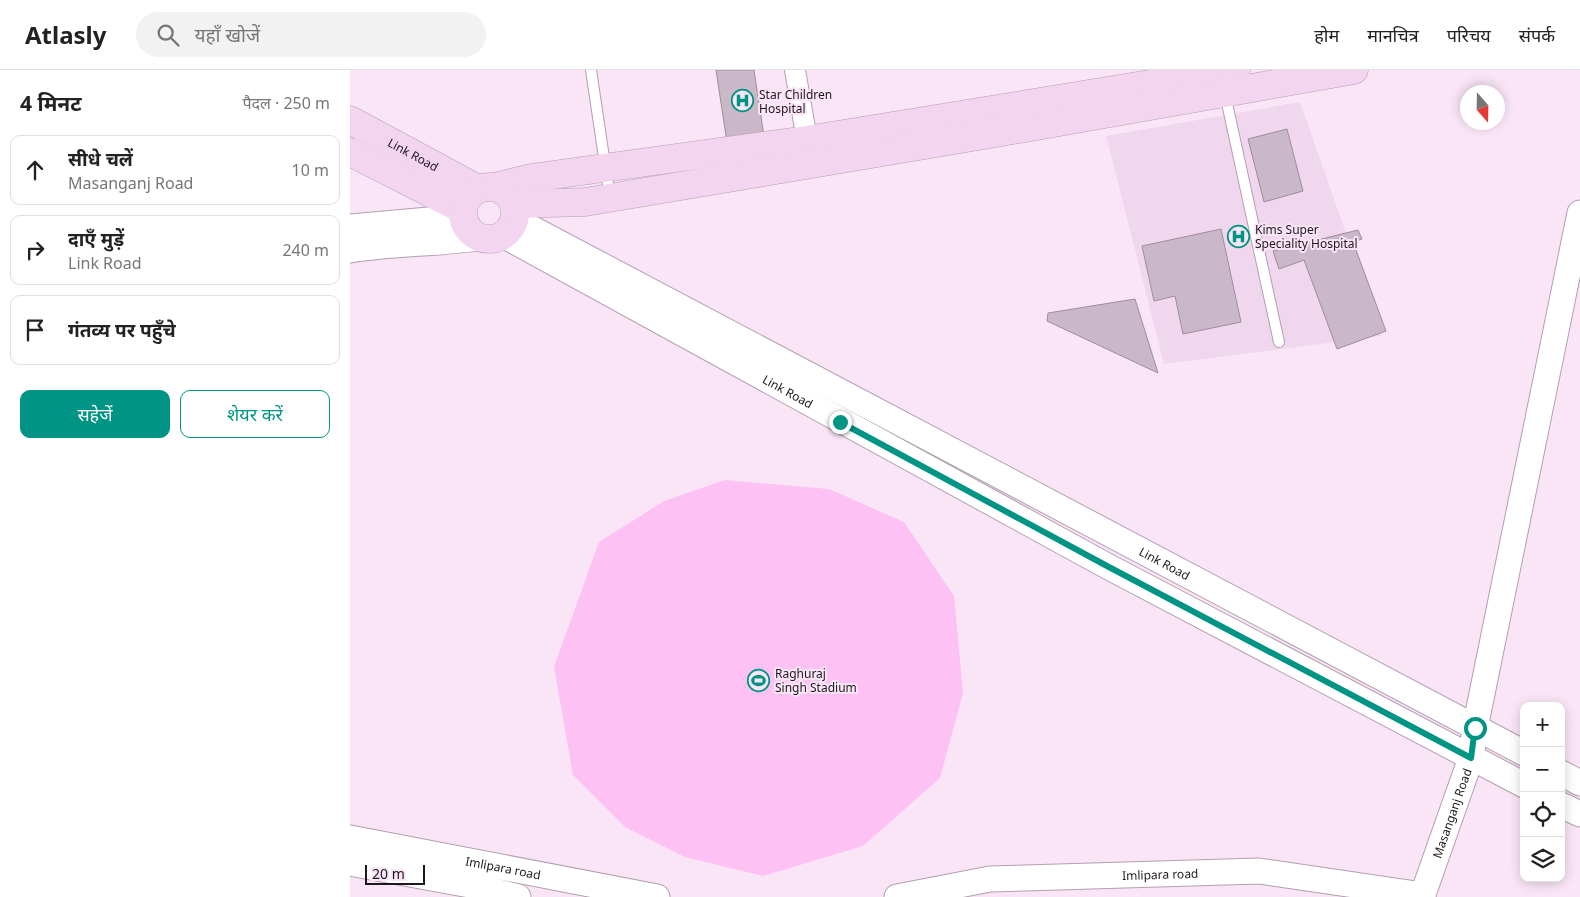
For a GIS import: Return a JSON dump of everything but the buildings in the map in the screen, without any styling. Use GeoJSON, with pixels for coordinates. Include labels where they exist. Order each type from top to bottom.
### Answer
{"type":"FeatureCollection","features":[{"type":"Feature","properties":{"kind":"main road"},"geometry":{"type":"LineString","coordinates":[[488,212],[531,178],[1230,81],[1354,70]]}},
{"type":"Feature","properties":{"kind":"main road"},"geometry":{"type":"LineString","coordinates":[[488,212],[585,202],[990,134],[1230,81]]}},
{"type":"Feature","properties":{"kind":"main road","name":"Link Road"},"geometry":{"type":"LineString","coordinates":[[350,120],[488,212]]}},
{"type":"Feature","properties":{"kind":"main road","name":"Link Road"},"geometry":{"type":"LineString","coordinates":[[350,152],[488,212]]}},
{"type":"Feature","properties":{"kind":"street"},"geometry":{"type":"LineString","coordinates":[[795,70],[807,140]]}},
{"type":"Feature","properties":{"kind":"street"},"geometry":{"type":"LineString","coordinates":[[350,227],[488,212]]}},
{"type":"Feature","properties":{"kind":"street"},"geometry":{"type":"LineString","coordinates":[[350,250],[385,244],[426,243],[488,212]]}},
{"type":"Feature","properties":{"kind":"street","name":"Link Road"},"geometry":{"type":"LineString","coordinates":[[488,212],[1520,751]]}},
{"type":"Feature","properties":{"kind":"street","name":"Link Road"},"geometry":{"type":"LineString","coordinates":[[488,212],[1107,566],[1520,784]]}},
{"type":"Feature","properties":{"kind":"street","name":"Masanganj Road"},"geometry":{"type":"LineString","coordinates":[[1426,896],[1471,758],[1475,728],[1580,212]]}},
{"type":"Feature","properties":{"kind":"street"},"geometry":{"type":"LineString","coordinates":[[1565,775],[1580,782]]}},
{"type":"Feature","properties":{"kind":"street"},"geometry":{"type":"LineString","coordinates":[[1565,807],[1580,814]]}},
{"type":"Feature","properties":{"kind":"street","name":"Imlipara road"},"geometry":{"type":"LineString","coordinates":[[350,838],[657,897]]}},
{"type":"Feature","properties":{"kind":"street","name":"Imlipara road"},"geometry":{"type":"LineString","coordinates":[[350,863],[470,885],[518,897]]}},
{"type":"Feature","properties":{"kind":"street","name":"Imlipara road"},"geometry":{"type":"LineString","coordinates":[[897,897],[990,879],[1259,871],[1426,896]]}},
{"type":"Feature","properties":{"kind":"lane"},"geometry":{"type":"LineString","coordinates":[[591,70],[604,168],[610,198]]}},
{"type":"Feature","properties":{"kind":"lane"},"geometry":{"type":"LineString","coordinates":[[1230,81],[1279,342]]}},
{"type":"Feature","properties":{"kind":"shaded area","name":"Kims Super Speciality Hospital"},"geometry":{"type":"Polygon","coordinates":[[[1300,102],[1382,336],[1164,364],[1106,136],[1300,102]]]}},
{"type":"Feature","properties":{"kind":"shaded area","name":"Raghuraj Singh Stadium"},"geometry":{"type":"Polygon","coordinates":[[[725,480],[829,489],[904,522],[954,596],[963,693],[940,778],[863,846],[763,876],[685,857],[625,827],[573,775],[554,667],[599,542],[664,501],[725,480]]]}},
{"type":"Feature","properties":{"kind":"place","name":"Star Children Hospital"},"geometry":{"type":"Point","coordinates":[743,101]}},
{"type":"Feature","properties":{"kind":"place","name":"Kims Super Speciality Hospital"},"geometry":{"type":"Point","coordinates":[1239,236]}},
{"type":"Feature","properties":{"kind":"place","name":"Raghuraj Singh Stadium"},"geometry":{"type":"Point","coordinates":[759,680]}},
{"type":"Feature","properties":{"kind":"route"},"geometry":{"type":"LineString","coordinates":[[840,422],[1107,566],[1471,758],[1475,728]]}}]}
